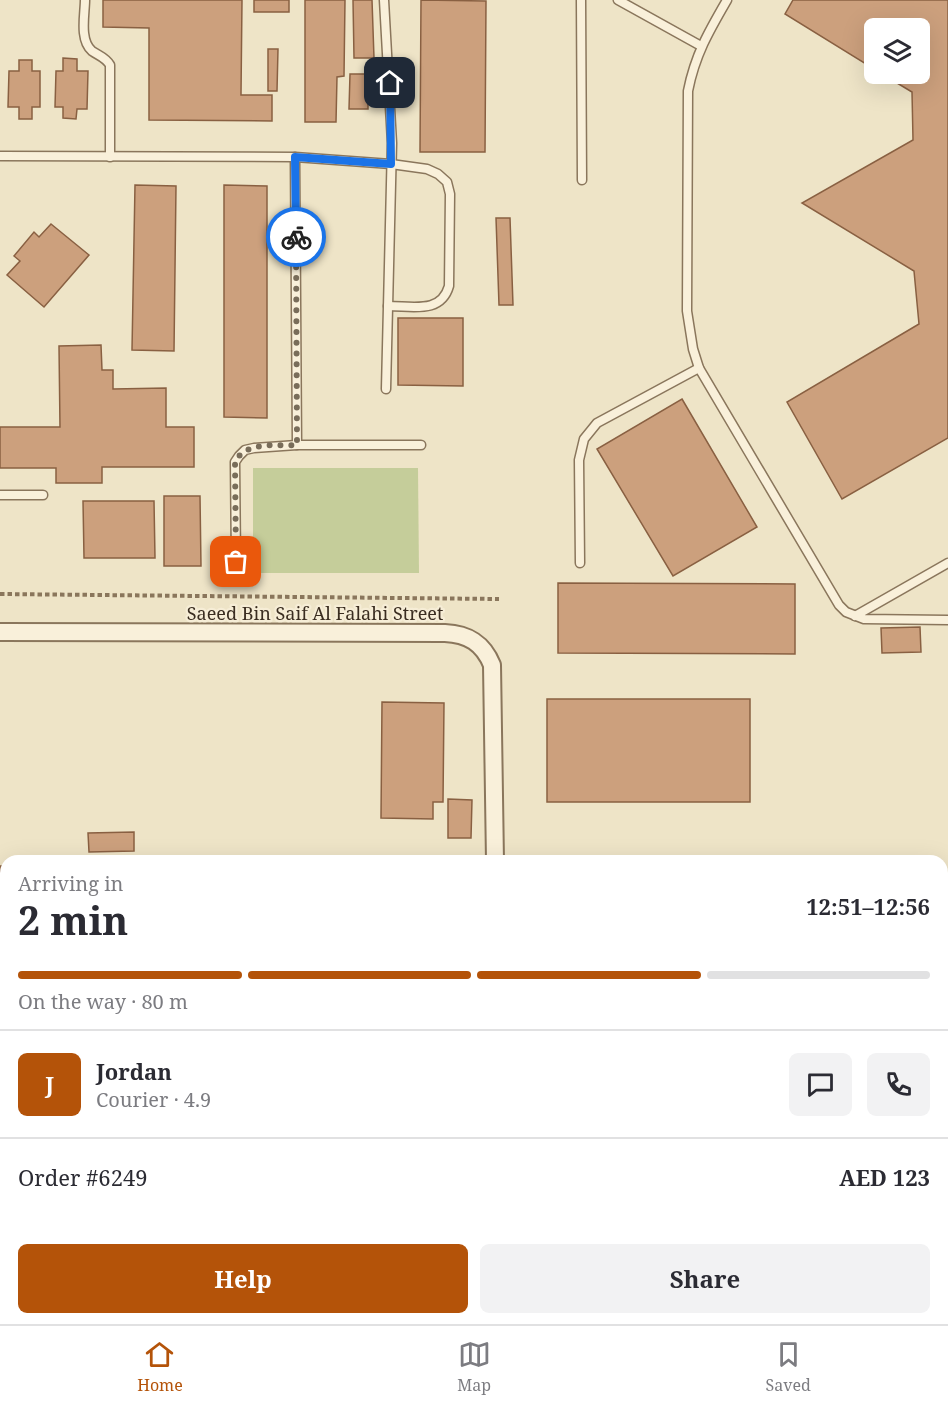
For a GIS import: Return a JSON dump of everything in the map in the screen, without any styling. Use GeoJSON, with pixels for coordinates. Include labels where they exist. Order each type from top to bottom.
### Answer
{"type":"FeatureCollection","features":[{"type":"Feature","properties":{"kind":"street","name":"Saeed Bin Saif Al Falahi Street"},"geometry":{"type":"LineString","coordinates":[[0,632],[445,633],[466,636],[482,648],[492,665],[495,855]]}},
{"type":"Feature","properties":{"kind":"lane"},"geometry":{"type":"LineString","coordinates":[[85,0],[87,45],[92,51],[106,59],[110,65],[110,157]]}},
{"type":"Feature","properties":{"kind":"lane"},"geometry":{"type":"LineString","coordinates":[[384,0],[391,104],[386,389]]}},
{"type":"Feature","properties":{"kind":"lane"},"geometry":{"type":"LineString","coordinates":[[581,0],[582,180]]}},
{"type":"Feature","properties":{"kind":"lane"},"geometry":{"type":"LineString","coordinates":[[618,0],[701,46]]}},
{"type":"Feature","properties":{"kind":"lane"},"geometry":{"type":"LineString","coordinates":[[727,0],[701,46],[692,70],[688,91],[687,311],[693,349],[699,368],[833,597],[846,612],[864,619],[948,620]]}},
{"type":"Feature","properties":{"kind":"lane"},"geometry":{"type":"LineString","coordinates":[[0,156],[295,157],[427,169],[438,174],[447,182],[450,194],[449,286],[446,296],[438,304],[388,306]]}},
{"type":"Feature","properties":{"kind":"lane"},"geometry":{"type":"LineString","coordinates":[[295,157],[297,445]]}},
{"type":"Feature","properties":{"kind":"lane"},"geometry":{"type":"LineString","coordinates":[[580,563],[579,460],[584,439],[597,423],[699,368]]}},
{"type":"Feature","properties":{"kind":"lane"},"geometry":{"type":"LineString","coordinates":[[236,562],[235,462],[245,450],[297,445],[421,446]]}},
{"type":"Feature","properties":{"kind":"lane"},"geometry":{"type":"LineString","coordinates":[[0,495],[43,495]]}},
{"type":"Feature","properties":{"kind":"lane"},"geometry":{"type":"LineString","coordinates":[[855,616],[948,563]]}},
{"type":"Feature","properties":{"kind":"path"},"geometry":{"type":"LineString","coordinates":[[0,594],[498,599]]}},
{"type":"Feature","properties":{"kind":"green space"},"geometry":{"type":"Polygon","coordinates":[[[253,468],[418,468],[419,573],[253,573],[253,468]]]}},
{"type":"Feature","properties":{"kind":"building"},"geometry":{"type":"Polygon","coordinates":[[[103,0],[242,0],[241,95],[272,95],[272,121],[149,120],[149,28],[103,27],[103,0]]]}},
{"type":"Feature","properties":{"kind":"building"},"geometry":{"type":"Polygon","coordinates":[[[254,0],[289,0],[289,12],[254,12],[254,0]]]}},
{"type":"Feature","properties":{"kind":"building"},"geometry":{"type":"Polygon","coordinates":[[[305,0],[345,0],[344,76],[337,77],[336,122],[305,122],[305,0]]]}},
{"type":"Feature","properties":{"kind":"building"},"geometry":{"type":"Polygon","coordinates":[[[353,0],[372,0],[374,58],[354,58],[353,0]]]}},
{"type":"Feature","properties":{"kind":"building"},"geometry":{"type":"Polygon","coordinates":[[[421,0],[486,1],[485,152],[420,152],[421,0]]]}},
{"type":"Feature","properties":{"kind":"building"},"geometry":{"type":"Polygon","coordinates":[[[793,0],[948,0],[948,438],[842,499],[787,402],[919,324],[914,271],[802,203],[913,140],[912,92],[899,84],[930,84],[930,18],[864,18],[864,63],[785,14],[793,0]]]}},
{"type":"Feature","properties":{"kind":"building"},"geometry":{"type":"Polygon","coordinates":[[[268,49],[278,49],[277,91],[268,91],[268,49]]]}},
{"type":"Feature","properties":{"kind":"building"},"geometry":{"type":"Polygon","coordinates":[[[63,58],[77,59],[77,71],[88,71],[87,109],[77,109],[76,119],[63,118],[63,107],[55,107],[56,71],[63,71],[63,58]]]}},
{"type":"Feature","properties":{"kind":"building"},"geometry":{"type":"Polygon","coordinates":[[[19,60],[32,60],[32,71],[40,71],[40,107],[32,107],[32,119],[19,119],[19,107],[8,107],[9,71],[19,71],[19,60]]]}},
{"type":"Feature","properties":{"kind":"building"},"geometry":{"type":"Polygon","coordinates":[[[350,74],[368,74],[368,109],[349,109],[350,74]]]}},
{"type":"Feature","properties":{"kind":"building"},"geometry":{"type":"Polygon","coordinates":[[[135,185],[176,186],[174,351],[132,350],[135,185]]]}},
{"type":"Feature","properties":{"kind":"building"},"geometry":{"type":"Polygon","coordinates":[[[224,185],[267,186],[267,418],[224,417],[224,185]]]}},
{"type":"Feature","properties":{"kind":"building"},"geometry":{"type":"Polygon","coordinates":[[[496,218],[510,218],[513,305],[499,305],[496,218]]]}},
{"type":"Feature","properties":{"kind":"building"},"geometry":{"type":"Polygon","coordinates":[[[51,224],[89,255],[44,307],[7,275],[20,261],[14,256],[34,232],[39,237],[51,224]]]}},
{"type":"Feature","properties":{"kind":"building"},"geometry":{"type":"Polygon","coordinates":[[[398,318],[463,318],[463,386],[398,385],[398,318]]]}},
{"type":"Feature","properties":{"kind":"building"},"geometry":{"type":"Polygon","coordinates":[[[101,345],[102,370],[113,370],[113,389],[166,388],[166,427],[194,427],[194,467],[102,467],[102,483],[56,483],[56,468],[0,468],[0,427],[60,427],[59,346],[101,345]]]}},
{"type":"Feature","properties":{"kind":"building"},"geometry":{"type":"Polygon","coordinates":[[[682,399],[757,527],[673,576],[597,449],[682,399]]]}},
{"type":"Feature","properties":{"kind":"building"},"geometry":{"type":"Polygon","coordinates":[[[164,496],[200,496],[201,566],[164,566],[164,496]]]}},
{"type":"Feature","properties":{"kind":"building"},"geometry":{"type":"Polygon","coordinates":[[[83,501],[154,501],[155,558],[84,558],[83,501]]]}},
{"type":"Feature","properties":{"kind":"building"},"geometry":{"type":"Polygon","coordinates":[[[558,583],[795,584],[795,654],[558,653],[558,583]]]}},
{"type":"Feature","properties":{"kind":"building"},"geometry":{"type":"Polygon","coordinates":[[[920,627],[921,652],[882,653],[881,628],[920,627]]]}},
{"type":"Feature","properties":{"kind":"building"},"geometry":{"type":"Polygon","coordinates":[[[547,699],[750,699],[750,802],[547,802],[547,699]]]}},
{"type":"Feature","properties":{"kind":"building"},"geometry":{"type":"Polygon","coordinates":[[[382,702],[444,703],[443,802],[433,802],[433,819],[381,818],[382,702]]]}},
{"type":"Feature","properties":{"kind":"building"},"geometry":{"type":"Polygon","coordinates":[[[448,799],[472,800],[471,838],[448,838],[448,799]]]}},
{"type":"Feature","properties":{"kind":"building"},"geometry":{"type":"Polygon","coordinates":[[[134,832],[134,851],[89,852],[88,833],[134,832]]]}},
{"type":"Feature","properties":{"kind":"way so far"},"geometry":{"type":"LineString","coordinates":[[236,562],[235,462],[238,456],[245,450],[254,448],[297,445],[296,237]]}},
{"type":"Feature","properties":{"kind":"route"},"geometry":{"type":"LineString","coordinates":[[296,237],[295,157],[391,164],[390,83]]}}]}
